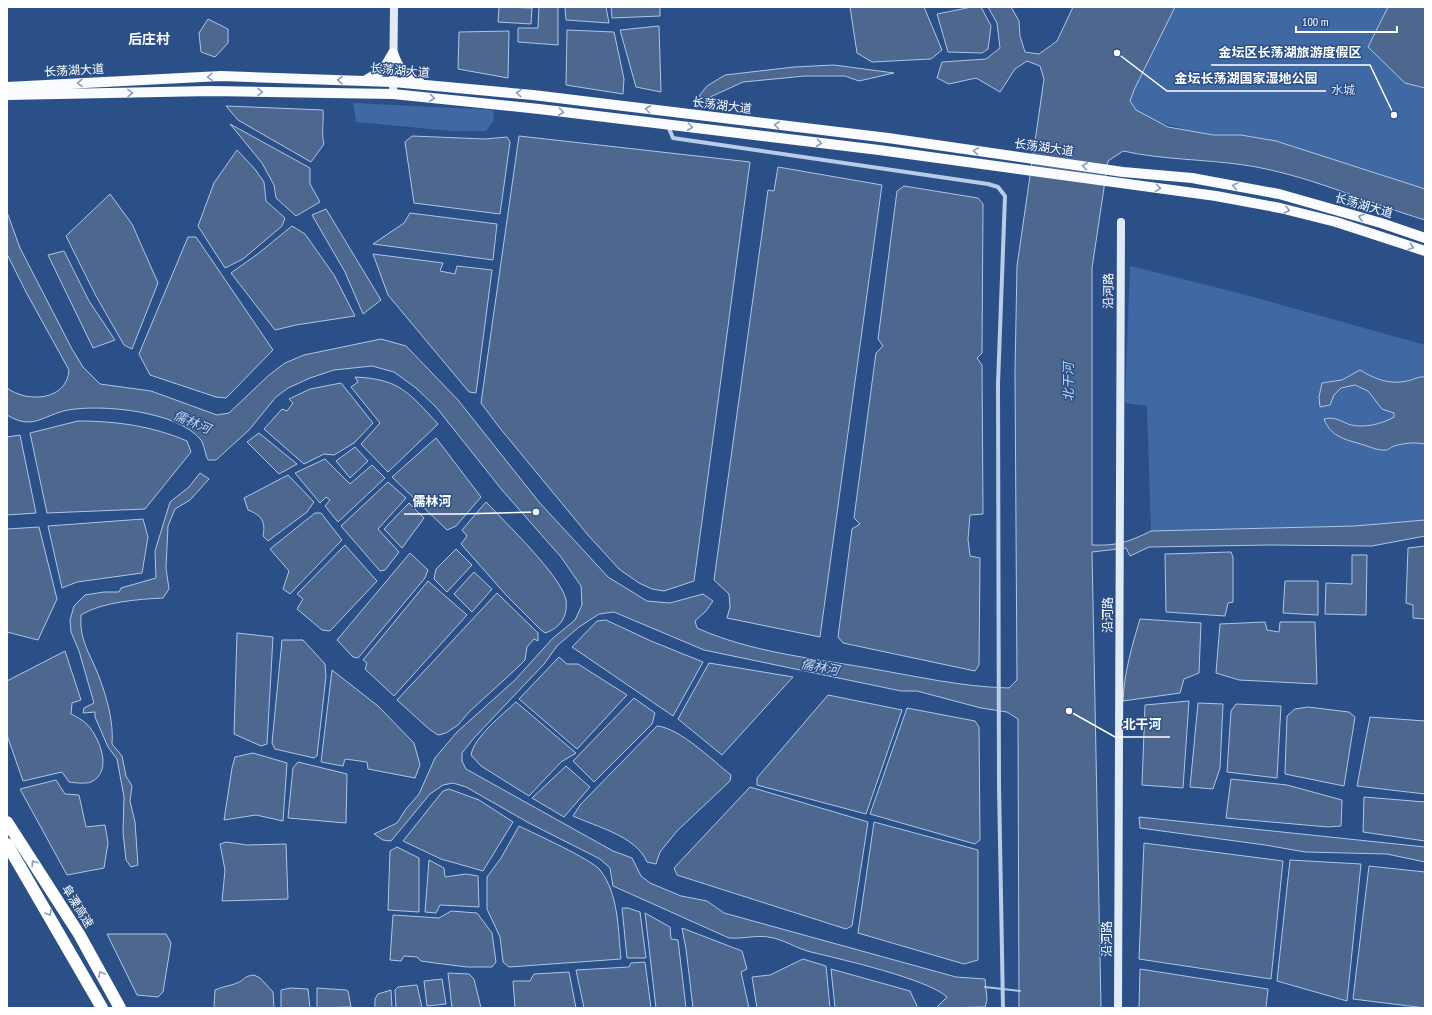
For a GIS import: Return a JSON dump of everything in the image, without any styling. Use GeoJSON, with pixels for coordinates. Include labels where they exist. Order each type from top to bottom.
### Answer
{"type":"FeatureCollection","features":[{"type":"Feature","properties":{"kind":"highway","name":"阜溧高速"},"geometry":{"type":"LineString","coordinates":[[7,822],[79,934],[120,1008]]}},
{"type":"Feature","properties":{"kind":"highway"},"geometry":{"type":"LineString","coordinates":[[7,844],[65,940],[102,1008]]}},
{"type":"Feature","properties":{"kind":"main road"},"geometry":{"type":"LineString","coordinates":[[365,81],[383,70],[393,53]]}},
{"type":"Feature","properties":{"kind":"main road"},"geometry":{"type":"LineString","coordinates":[[393,53],[400,69],[409,78],[436,86]]}},
{"type":"Feature","properties":{"kind":"main road","name":"长荡湖大道"},"geometry":{"type":"LineString","coordinates":[[7,87],[221,76],[393,82],[533,95],[888,138],[1123,172],[1192,178],[1279,194],[1381,223],[1425,238]]}},
{"type":"Feature","properties":{"kind":"main road","name":"长荡湖大道"},"geometry":{"type":"LineString","coordinates":[[7,96],[211,91],[393,94],[668,125],[1016,167],[1216,196],[1280,208],[1336,222],[1425,251]]}},
{"type":"Feature","properties":{"kind":"street"},"geometry":{"type":"LineString","coordinates":[[393,94],[394,7]]}},
{"type":"Feature","properties":{"kind":"street"},"geometry":{"type":"LineString","coordinates":[[668,125],[673,138],[988,184],[998,187],[1005,196],[998,384],[999,786],[1003,1008]]}},
{"type":"Feature","properties":{"kind":"street","name":"沿河路"},"geometry":{"type":"LineString","coordinates":[[1118,1008],[1121,222]]}},
{"type":"Feature","properties":{"kind":"green space","name":"水城"},"geometry":{"type":"Polygon","coordinates":[[[1119,7],[1425,7],[1425,198],[1113,109],[1119,7]]]}},
{"type":"Feature","properties":{"kind":"green space"},"geometry":{"type":"Polygon","coordinates":[[[353,103],[493,110],[494,120],[486,131],[452,131],[356,122],[353,103]]]}},
{"type":"Feature","properties":{"kind":"green space"},"geometry":{"type":"Polygon","coordinates":[[[1130,266],[1242,294],[1425,345],[1425,520],[1355,526],[1151,531],[1147,406],[1125,403],[1130,266]]]}},
{"type":"Feature","properties":{"kind":"water"},"geometry":{"type":"Polygon","coordinates":[[[499,7],[532,8],[531,24],[498,22],[499,7]]]}},
{"type":"Feature","properties":{"kind":"water"},"geometry":{"type":"Polygon","coordinates":[[[539,7],[558,7],[558,45],[518,42],[518,28],[538,28],[539,7]]]}},
{"type":"Feature","properties":{"kind":"water"},"geometry":{"type":"Polygon","coordinates":[[[565,7],[606,7],[609,23],[566,20],[565,7]]]}},
{"type":"Feature","properties":{"kind":"water"},"geometry":{"type":"Polygon","coordinates":[[[611,7],[660,7],[660,16],[612,18],[611,7]]]}},
{"type":"Feature","properties":{"kind":"water"},"geometry":{"type":"Polygon","coordinates":[[[850,7],[924,7],[942,50],[931,59],[872,62],[857,53],[850,7]]]}},
{"type":"Feature","properties":{"kind":"water"},"geometry":{"type":"Polygon","coordinates":[[[972,7],[981,7],[991,26],[988,49],[982,53],[948,52],[937,14],[972,7]]]}},
{"type":"Feature","properties":{"kind":"water"},"geometry":{"type":"Polygon","coordinates":[[[988,7],[1011,7],[1019,21],[1020,36],[1025,52],[1039,54],[1057,41],[1073,7],[1175,7],[1134,90],[1130,101],[1136,110],[1168,127],[1213,135],[1241,135],[1276,141],[1425,189],[1425,220],[1335,189],[1267,169],[1229,163],[1153,156],[1123,151],[1108,161],[1092,268],[1092,545],[1109,545],[1123,542],[1151,531],[1355,526],[1425,520],[1425,536],[1372,546],[1269,545],[1149,547],[1130,556],[1126,548],[1092,552],[1101,1008],[1019,1008],[1018,719],[1007,712],[981,708],[917,691],[901,691],[704,650],[614,612],[599,614],[579,627],[557,646],[544,664],[474,738],[462,753],[462,761],[466,769],[613,851],[632,858],[641,876],[650,883],[681,896],[707,901],[724,913],[956,977],[985,979],[987,1000],[985,1007],[936,1008],[947,997],[937,990],[922,983],[883,970],[806,951],[774,938],[759,936],[729,938],[613,886],[610,868],[600,859],[529,823],[466,787],[453,783],[443,785],[430,794],[391,841],[383,840],[374,834],[397,823],[406,809],[419,794],[435,758],[457,732],[515,680],[552,639],[575,620],[582,605],[581,586],[561,557],[502,490],[436,407],[416,388],[394,372],[372,366],[334,370],[310,378],[288,388],[276,397],[249,430],[216,460],[208,460],[201,440],[190,430],[175,422],[158,416],[119,409],[100,408],[68,410],[31,422],[16,420],[7,415],[7,388],[15,393],[25,396],[45,396],[54,393],[61,388],[67,380],[69,370],[7,254],[7,212],[20,248],[72,349],[83,367],[100,384],[151,391],[217,415],[229,413],[269,375],[285,363],[304,355],[381,339],[406,346],[458,400],[539,502],[608,577],[647,601],[670,603],[703,594],[713,601],[706,611],[695,621],[697,628],[759,649],[938,681],[974,686],[1009,688],[1017,680],[1015,371],[1017,266],[1044,79],[1040,66],[1027,61],[1015,69],[1000,92],[976,78],[949,84],[937,78],[942,62],[986,59],[1000,48],[997,23],[988,7]]]}},
{"type":"Feature","properties":{"kind":"water"},"geometry":{"type":"Polygon","coordinates":[[[1388,7],[1425,7],[1425,88],[1405,83],[1368,47],[1388,7]]]}},
{"type":"Feature","properties":{"kind":"water"},"geometry":{"type":"Polygon","coordinates":[[[208,19],[228,29],[228,43],[215,57],[201,52],[199,33],[208,19]]]}},
{"type":"Feature","properties":{"kind":"water"},"geometry":{"type":"Polygon","coordinates":[[[659,26],[661,92],[636,87],[620,30],[659,26]]]}},
{"type":"Feature","properties":{"kind":"water"},"geometry":{"type":"Polygon","coordinates":[[[567,30],[614,32],[624,79],[623,94],[566,85],[567,30]]]}},
{"type":"Feature","properties":{"kind":"water"},"geometry":{"type":"Polygon","coordinates":[[[509,31],[508,78],[458,69],[459,32],[509,31]]]}},
{"type":"Feature","properties":{"kind":"water"},"geometry":{"type":"Polygon","coordinates":[[[834,65],[894,73],[859,81],[845,76],[805,76],[743,82],[708,98],[699,96],[707,86],[725,75],[794,67],[834,65]]]}},
{"type":"Feature","properties":{"kind":"water"},"geometry":{"type":"Polygon","coordinates":[[[226,106],[323,110],[324,144],[311,162],[238,120],[226,106]]]}},
{"type":"Feature","properties":{"kind":"water"},"geometry":{"type":"Polygon","coordinates":[[[230,124],[310,168],[310,184],[320,202],[296,216],[276,198],[274,185],[262,163],[230,124]]]}},
{"type":"Feature","properties":{"kind":"water"},"geometry":{"type":"Polygon","coordinates":[[[412,136],[485,139],[507,137],[510,142],[500,214],[414,203],[405,142],[412,136]]]}},
{"type":"Feature","properties":{"kind":"water"},"geometry":{"type":"Polygon","coordinates":[[[519,136],[750,162],[694,581],[664,591],[652,589],[639,583],[619,569],[588,535],[481,403],[519,136]]]}},
{"type":"Feature","properties":{"kind":"water"},"geometry":{"type":"Polygon","coordinates":[[[237,150],[254,168],[264,182],[266,201],[285,218],[282,226],[243,259],[225,268],[198,226],[214,183],[237,150]]]}},
{"type":"Feature","properties":{"kind":"water"},"geometry":{"type":"Polygon","coordinates":[[[778,167],[882,185],[820,637],[727,618],[730,607],[729,594],[714,580],[768,190],[774,191],[778,167]]]}},
{"type":"Feature","properties":{"kind":"water"},"geometry":{"type":"Polygon","coordinates":[[[904,186],[978,198],[983,204],[982,353],[977,358],[982,365],[983,514],[970,515],[968,539],[970,556],[980,558],[979,665],[975,671],[843,643],[838,637],[852,529],[860,524],[854,518],[876,353],[883,346],[878,339],[897,191],[904,186]]]}},
{"type":"Feature","properties":{"kind":"water"},"geometry":{"type":"Polygon","coordinates":[[[110,194],[132,224],[158,283],[132,349],[124,345],[96,296],[66,236],[110,194]]]}},
{"type":"Feature","properties":{"kind":"water"},"geometry":{"type":"Polygon","coordinates":[[[326,209],[381,300],[363,314],[345,272],[312,215],[326,209]]]}},
{"type":"Feature","properties":{"kind":"water"},"geometry":{"type":"Polygon","coordinates":[[[410,213],[497,224],[493,260],[373,244],[404,223],[410,213]]]}},
{"type":"Feature","properties":{"kind":"water"},"geometry":{"type":"Polygon","coordinates":[[[292,226],[305,234],[334,275],[355,316],[296,325],[275,330],[231,273],[259,253],[292,226]]]}},
{"type":"Feature","properties":{"kind":"water"},"geometry":{"type":"Polygon","coordinates":[[[188,237],[196,237],[273,350],[226,398],[216,397],[150,375],[139,354],[188,237]]]}},
{"type":"Feature","properties":{"kind":"water"},"geometry":{"type":"Polygon","coordinates":[[[64,251],[89,301],[115,340],[93,348],[48,255],[64,251]]]}},
{"type":"Feature","properties":{"kind":"water"},"geometry":{"type":"Polygon","coordinates":[[[373,254],[443,263],[440,271],[455,274],[457,266],[492,270],[476,393],[469,392],[388,295],[373,254]]]}},
{"type":"Feature","properties":{"kind":"water"},"geometry":{"type":"Polygon","coordinates":[[[1360,370],[1388,382],[1400,382],[1425,377],[1425,444],[1406,444],[1394,446],[1387,450],[1380,450],[1346,440],[1331,430],[1324,419],[1335,419],[1356,426],[1368,426],[1384,422],[1394,417],[1394,413],[1382,409],[1368,391],[1355,385],[1341,388],[1334,395],[1330,405],[1320,407],[1319,397],[1322,383],[1342,380],[1360,370]]]}},
{"type":"Feature","properties":{"kind":"water"},"geometry":{"type":"Polygon","coordinates":[[[355,377],[383,381],[402,390],[411,396],[438,424],[388,472],[361,444],[380,423],[351,387],[358,382],[355,377]]]}},
{"type":"Feature","properties":{"kind":"water"},"geometry":{"type":"Polygon","coordinates":[[[341,383],[373,423],[354,443],[334,455],[324,454],[304,464],[264,429],[282,409],[287,411],[293,403],[289,399],[310,389],[341,383]]]}},
{"type":"Feature","properties":{"kind":"water"},"geometry":{"type":"Polygon","coordinates":[[[78,421],[120,423],[147,428],[187,441],[191,452],[145,509],[47,513],[30,433],[78,421]]]}},
{"type":"Feature","properties":{"kind":"water"},"geometry":{"type":"Polygon","coordinates":[[[259,433],[297,464],[279,474],[247,442],[259,433]]]}},
{"type":"Feature","properties":{"kind":"water"},"geometry":{"type":"Polygon","coordinates":[[[20,435],[36,513],[7,515],[7,437],[20,435]]]}},
{"type":"Feature","properties":{"kind":"water"},"geometry":{"type":"Polygon","coordinates":[[[436,438],[481,497],[456,526],[447,530],[392,477],[436,438]]]}},
{"type":"Feature","properties":{"kind":"water"},"geometry":{"type":"Polygon","coordinates":[[[355,447],[368,461],[350,478],[336,461],[355,447]]]}},
{"type":"Feature","properties":{"kind":"water"},"geometry":{"type":"Polygon","coordinates":[[[325,459],[350,484],[372,465],[385,478],[338,522],[325,506],[330,500],[326,497],[320,503],[295,473],[325,459]]]}},
{"type":"Feature","properties":{"kind":"water"},"geometry":{"type":"Polygon","coordinates":[[[200,473],[209,479],[190,500],[175,509],[168,526],[166,568],[169,589],[163,598],[132,600],[110,604],[81,615],[85,645],[98,674],[109,708],[112,726],[112,744],[122,756],[126,776],[132,786],[130,801],[135,822],[138,865],[131,867],[126,860],[123,832],[124,797],[117,759],[108,747],[95,717],[95,712],[83,713],[84,708],[94,703],[79,651],[71,632],[70,620],[74,606],[85,595],[104,592],[119,592],[121,588],[156,578],[155,551],[170,502],[189,487],[200,473]]]}},
{"type":"Feature","properties":{"kind":"water"},"geometry":{"type":"Polygon","coordinates":[[[288,475],[314,502],[307,512],[268,541],[263,536],[264,526],[262,519],[248,510],[244,498],[288,475]]]}},
{"type":"Feature","properties":{"kind":"water"},"geometry":{"type":"Polygon","coordinates":[[[388,482],[406,498],[378,529],[399,552],[385,570],[380,571],[341,526],[388,482]]]}},
{"type":"Feature","properties":{"kind":"water"},"geometry":{"type":"Polygon","coordinates":[[[486,502],[544,564],[562,590],[566,600],[566,612],[559,625],[550,631],[545,633],[540,629],[507,596],[461,544],[467,536],[462,530],[486,502]]]}},
{"type":"Feature","properties":{"kind":"water"},"geometry":{"type":"Polygon","coordinates":[[[409,503],[424,518],[402,548],[384,529],[409,503]]]}},
{"type":"Feature","properties":{"kind":"water"},"geometry":{"type":"Polygon","coordinates":[[[315,513],[321,513],[342,540],[290,594],[283,589],[289,571],[270,549],[315,513]]]}},
{"type":"Feature","properties":{"kind":"water"},"geometry":{"type":"Polygon","coordinates":[[[143,519],[148,537],[142,573],[77,582],[62,588],[48,526],[143,519]]]}},
{"type":"Feature","properties":{"kind":"water"},"geometry":{"type":"Polygon","coordinates":[[[39,527],[57,599],[38,640],[7,632],[7,529],[39,527]]]}},
{"type":"Feature","properties":{"kind":"water"},"geometry":{"type":"Polygon","coordinates":[[[345,545],[377,581],[330,631],[322,630],[297,609],[303,599],[297,594],[345,545]]]}},
{"type":"Feature","properties":{"kind":"water"},"geometry":{"type":"Polygon","coordinates":[[[1425,546],[1425,619],[1413,618],[1413,605],[1406,603],[1408,548],[1425,546]]]}},
{"type":"Feature","properties":{"kind":"water"},"geometry":{"type":"Polygon","coordinates":[[[456,549],[472,565],[447,592],[434,579],[436,569],[456,549]]]}},
{"type":"Feature","properties":{"kind":"water"},"geometry":{"type":"Polygon","coordinates":[[[1231,552],[1233,557],[1233,602],[1228,603],[1225,616],[1166,612],[1165,554],[1231,552]]]}},
{"type":"Feature","properties":{"kind":"water"},"geometry":{"type":"Polygon","coordinates":[[[410,553],[428,570],[425,578],[358,658],[353,657],[337,640],[410,553]]]}},
{"type":"Feature","properties":{"kind":"water"},"geometry":{"type":"Polygon","coordinates":[[[1352,555],[1367,555],[1366,615],[1325,614],[1326,583],[1352,584],[1352,555]]]}},
{"type":"Feature","properties":{"kind":"water"},"geometry":{"type":"Polygon","coordinates":[[[474,572],[492,589],[472,612],[454,594],[474,572]]]}},
{"type":"Feature","properties":{"kind":"water"},"geometry":{"type":"Polygon","coordinates":[[[428,581],[467,615],[394,696],[365,669],[367,663],[363,660],[428,581]]]}},
{"type":"Feature","properties":{"kind":"water"},"geometry":{"type":"Polygon","coordinates":[[[1285,581],[1318,581],[1318,615],[1283,613],[1285,581]]]}},
{"type":"Feature","properties":{"kind":"water"},"geometry":{"type":"Polygon","coordinates":[[[497,593],[538,633],[538,641],[534,639],[527,647],[525,660],[469,712],[458,725],[446,733],[438,735],[429,729],[397,700],[497,593]]]}},
{"type":"Feature","properties":{"kind":"water"},"geometry":{"type":"Polygon","coordinates":[[[1140,619],[1201,623],[1199,673],[1184,679],[1180,693],[1123,701],[1131,649],[1140,619]]]}},
{"type":"Feature","properties":{"kind":"water"},"geometry":{"type":"Polygon","coordinates":[[[606,620],[651,641],[703,662],[673,716],[572,647],[597,621],[606,620]]]}},
{"type":"Feature","properties":{"kind":"water"},"geometry":{"type":"Polygon","coordinates":[[[1265,622],[1267,630],[1279,632],[1280,622],[1315,622],[1317,684],[1239,680],[1216,673],[1220,624],[1265,622]]]}},
{"type":"Feature","properties":{"kind":"water"},"geometry":{"type":"Polygon","coordinates":[[[237,633],[273,637],[267,744],[261,746],[234,734],[237,633]]]}},
{"type":"Feature","properties":{"kind":"water"},"geometry":{"type":"Polygon","coordinates":[[[282,640],[303,640],[325,664],[326,676],[317,756],[314,758],[275,749],[272,743],[282,640]]]}},
{"type":"Feature","properties":{"kind":"water"},"geometry":{"type":"Polygon","coordinates":[[[65,651],[81,700],[72,703],[71,714],[85,722],[95,735],[101,749],[103,765],[97,777],[91,782],[86,783],[69,782],[62,772],[23,781],[7,735],[7,681],[65,651]]]}},
{"type":"Feature","properties":{"kind":"water"},"geometry":{"type":"Polygon","coordinates":[[[559,657],[567,664],[578,664],[627,695],[577,749],[519,699],[559,657]]]}},
{"type":"Feature","properties":{"kind":"water"},"geometry":{"type":"Polygon","coordinates":[[[709,663],[793,677],[722,755],[678,719],[709,663]]]}},
{"type":"Feature","properties":{"kind":"water"},"geometry":{"type":"Polygon","coordinates":[[[332,670],[378,706],[414,743],[420,765],[415,778],[368,769],[367,762],[345,759],[343,766],[321,762],[332,670]]]}},
{"type":"Feature","properties":{"kind":"water"},"geometry":{"type":"Polygon","coordinates":[[[828,695],[902,710],[866,814],[757,785],[757,778],[828,695]]]}},
{"type":"Feature","properties":{"kind":"water"},"geometry":{"type":"Polygon","coordinates":[[[634,698],[655,713],[652,724],[594,782],[573,761],[634,698]]]}},
{"type":"Feature","properties":{"kind":"water"},"geometry":{"type":"Polygon","coordinates":[[[1189,701],[1183,788],[1142,785],[1145,705],[1189,701]]]}},
{"type":"Feature","properties":{"kind":"water"},"geometry":{"type":"Polygon","coordinates":[[[516,702],[576,753],[561,762],[529,796],[481,766],[471,755],[477,741],[496,720],[516,702]]]}},
{"type":"Feature","properties":{"kind":"water"},"geometry":{"type":"Polygon","coordinates":[[[1198,703],[1223,704],[1220,768],[1213,789],[1190,787],[1198,703]]]}},
{"type":"Feature","properties":{"kind":"water"},"geometry":{"type":"Polygon","coordinates":[[[1236,704],[1281,706],[1277,778],[1227,772],[1231,711],[1236,704]]]}},
{"type":"Feature","properties":{"kind":"water"},"geometry":{"type":"Polygon","coordinates":[[[1308,707],[1349,712],[1355,717],[1344,786],[1285,774],[1287,716],[1295,709],[1308,707]]]}},
{"type":"Feature","properties":{"kind":"water"},"geometry":{"type":"Polygon","coordinates":[[[907,708],[975,721],[979,727],[980,840],[975,844],[870,814],[907,708]]]}},
{"type":"Feature","properties":{"kind":"water"},"geometry":{"type":"Polygon","coordinates":[[[1370,717],[1425,721],[1425,794],[1357,786],[1370,717]]]}},
{"type":"Feature","properties":{"kind":"water"},"geometry":{"type":"Polygon","coordinates":[[[657,726],[666,728],[686,739],[731,775],[730,781],[677,831],[660,852],[656,864],[647,862],[642,853],[634,845],[615,833],[573,816],[580,805],[657,726]]]}},
{"type":"Feature","properties":{"kind":"water"},"geometry":{"type":"Polygon","coordinates":[[[253,753],[287,763],[283,821],[256,815],[224,820],[235,757],[253,753]]]}},
{"type":"Feature","properties":{"kind":"water"},"geometry":{"type":"Polygon","coordinates":[[[298,762],[347,774],[346,823],[288,818],[293,768],[298,762]]]}},
{"type":"Feature","properties":{"kind":"water"},"geometry":{"type":"Polygon","coordinates":[[[566,766],[590,787],[564,817],[532,798],[566,766]]]}},
{"type":"Feature","properties":{"kind":"water"},"geometry":{"type":"Polygon","coordinates":[[[1231,779],[1287,785],[1342,800],[1341,826],[1328,827],[1226,818],[1231,779]]]}},
{"type":"Feature","properties":{"kind":"water"},"geometry":{"type":"Polygon","coordinates":[[[56,780],[65,794],[79,795],[86,827],[105,825],[108,843],[104,868],[67,875],[20,789],[56,780]]]}},
{"type":"Feature","properties":{"kind":"water"},"geometry":{"type":"Polygon","coordinates":[[[750,787],[868,822],[852,926],[846,929],[677,875],[674,868],[750,787]]]}},
{"type":"Feature","properties":{"kind":"water"},"geometry":{"type":"Polygon","coordinates":[[[449,789],[479,800],[513,822],[483,871],[441,859],[403,841],[443,791],[449,789]]]}},
{"type":"Feature","properties":{"kind":"water"},"geometry":{"type":"Polygon","coordinates":[[[1364,797],[1425,802],[1425,841],[1363,832],[1364,797]]]}},
{"type":"Feature","properties":{"kind":"water"},"geometry":{"type":"Polygon","coordinates":[[[1139,817],[1425,847],[1425,862],[1387,854],[1305,852],[1140,828],[1139,817]]]}},
{"type":"Feature","properties":{"kind":"water"},"geometry":{"type":"Polygon","coordinates":[[[874,822],[978,850],[978,960],[964,964],[858,933],[874,822]]]}},
{"type":"Feature","properties":{"kind":"water"},"geometry":{"type":"Polygon","coordinates":[[[519,826],[575,853],[595,865],[600,870],[611,890],[614,901],[621,959],[509,967],[503,962],[500,937],[487,909],[487,877],[501,858],[519,826]]]}},
{"type":"Feature","properties":{"kind":"water"},"geometry":{"type":"Polygon","coordinates":[[[226,842],[247,845],[286,844],[288,899],[222,901],[225,870],[220,844],[226,842]]]}},
{"type":"Feature","properties":{"kind":"water"},"geometry":{"type":"Polygon","coordinates":[[[1144,843],[1283,861],[1271,979],[1139,959],[1144,843]]]}},
{"type":"Feature","properties":{"kind":"water"},"geometry":{"type":"Polygon","coordinates":[[[397,847],[419,858],[419,912],[388,910],[390,851],[397,847]]]}},
{"type":"Feature","properties":{"kind":"water"},"geometry":{"type":"Polygon","coordinates":[[[429,860],[444,868],[445,877],[466,874],[478,876],[479,907],[440,905],[436,913],[425,912],[429,860]]]}},
{"type":"Feature","properties":{"kind":"water"},"geometry":{"type":"Polygon","coordinates":[[[1290,860],[1361,864],[1347,1001],[1277,981],[1290,860]]]}},
{"type":"Feature","properties":{"kind":"water"},"geometry":{"type":"Polygon","coordinates":[[[1369,866],[1425,872],[1425,1008],[1353,999],[1369,866]]]}},
{"type":"Feature","properties":{"kind":"water"},"geometry":{"type":"Polygon","coordinates":[[[622,908],[628,908],[640,912],[646,958],[627,958],[622,908]]]}},
{"type":"Feature","properties":{"kind":"water"},"geometry":{"type":"Polygon","coordinates":[[[451,911],[477,913],[492,933],[496,962],[492,967],[467,967],[435,963],[421,961],[417,957],[404,956],[401,961],[390,960],[393,915],[439,918],[451,911]]]}},
{"type":"Feature","properties":{"kind":"water"},"geometry":{"type":"Polygon","coordinates":[[[645,913],[670,927],[671,939],[678,940],[686,1008],[656,1008],[645,913]]]}},
{"type":"Feature","properties":{"kind":"water"},"geometry":{"type":"Polygon","coordinates":[[[682,928],[742,951],[747,969],[741,972],[749,1008],[693,1008],[682,928]]]}},
{"type":"Feature","properties":{"kind":"water"},"geometry":{"type":"Polygon","coordinates":[[[107,934],[166,934],[171,943],[163,992],[158,997],[137,995],[107,934]]]}},
{"type":"Feature","properties":{"kind":"water"},"geometry":{"type":"Polygon","coordinates":[[[803,959],[826,966],[830,1008],[757,1008],[752,977],[770,975],[803,959]]]}},
{"type":"Feature","properties":{"kind":"water"},"geometry":{"type":"Polygon","coordinates":[[[645,962],[651,1008],[584,1008],[576,970],[629,967],[631,963],[645,962]]]}},
{"type":"Feature","properties":{"kind":"water"},"geometry":{"type":"Polygon","coordinates":[[[831,969],[910,991],[918,1008],[835,1008],[831,969]]]}},
{"type":"Feature","properties":{"kind":"water"},"geometry":{"type":"Polygon","coordinates":[[[1140,969],[1268,989],[1266,1008],[1139,1008],[1140,969]]]}},
{"type":"Feature","properties":{"kind":"water"},"geometry":{"type":"Polygon","coordinates":[[[569,972],[576,1008],[515,1008],[513,981],[530,981],[534,974],[569,972]]]}},
{"type":"Feature","properties":{"kind":"water"},"geometry":{"type":"Polygon","coordinates":[[[448,973],[469,974],[474,979],[481,1008],[452,1008],[448,973]]]}},
{"type":"Feature","properties":{"kind":"water"},"geometry":{"type":"Polygon","coordinates":[[[254,975],[260,978],[273,992],[274,1008],[214,1008],[215,990],[240,982],[248,976],[254,975]]]}},
{"type":"Feature","properties":{"kind":"water"},"geometry":{"type":"Polygon","coordinates":[[[442,979],[446,1004],[427,1006],[424,981],[442,979]]]}},
{"type":"Feature","properties":{"kind":"water"},"geometry":{"type":"Polygon","coordinates":[[[417,985],[422,1008],[396,1008],[395,990],[398,987],[417,985]]]}},
{"type":"Feature","properties":{"kind":"water"},"geometry":{"type":"Polygon","coordinates":[[[291,988],[308,989],[310,1008],[281,1008],[281,990],[291,988]]]}},
{"type":"Feature","properties":{"kind":"water"},"geometry":{"type":"Polygon","coordinates":[[[317,988],[348,991],[351,1007],[317,1008],[317,988]]]}},
{"type":"Feature","properties":{"kind":"water"},"geometry":{"type":"Polygon","coordinates":[[[391,990],[392,1008],[375,1008],[375,999],[378,994],[391,990]]]}},
{"type":"Feature","properties":{"kind":"waterway"},"geometry":{"type":"LineString","coordinates":[[985,987],[1020,991]]}},
{"type":"Feature","properties":{"kind":"place","name":"金坛长荡湖国家湿地公园"},"geometry":{"type":"Point","coordinates":[1117,53]}},
{"type":"Feature","properties":{"kind":"place","name":"金坛区长荡湖旅游度假区"},"geometry":{"type":"Point","coordinates":[1394,115]}},
{"type":"Feature","properties":{"kind":"place","name":"儒林河"},"geometry":{"type":"Point","coordinates":[536,512]}},
{"type":"Feature","properties":{"kind":"place","name":"北干河"},"geometry":{"type":"Point","coordinates":[1069,711]}},
{"type":"Feature","properties":{"kind":"district","name":"后庄村"},"geometry":{"type":"Point","coordinates":[149,39]}}]}
